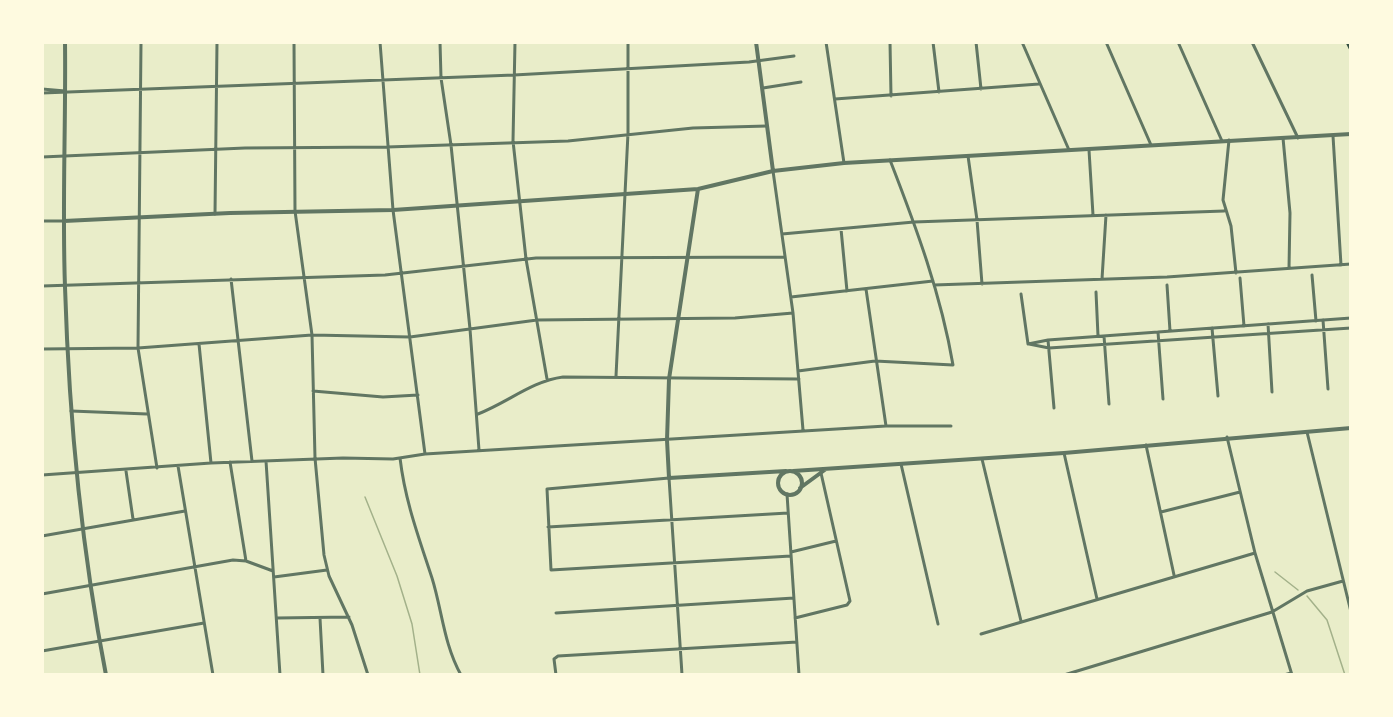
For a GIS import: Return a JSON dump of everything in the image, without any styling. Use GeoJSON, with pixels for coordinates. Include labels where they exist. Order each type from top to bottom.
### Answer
{"type":"FeatureCollection","features":[{"type":"Feature","properties":{"kind":"main road"},"geometry":{"type":"LineString","coordinates":[[1348,42],[1351,48]]}},
{"type":"Feature","properties":{"kind":"street"},"geometry":{"type":"LineString","coordinates":[[65,42],[64,221],[67,350],[75,472],[90,585],[106,675]]}},
{"type":"Feature","properties":{"kind":"street"},"geometry":{"type":"LineString","coordinates":[[141,42],[138,348],[156,468]]}},
{"type":"Feature","properties":{"kind":"street"},"geometry":{"type":"LineString","coordinates":[[215,214],[217,42]]}},
{"type":"Feature","properties":{"kind":"street"},"geometry":{"type":"LineString","coordinates":[[294,42],[295,211],[306,276],[312,335],[315,458],[327,570],[349,617],[368,675]]}},
{"type":"Feature","properties":{"kind":"street"},"geometry":{"type":"LineString","coordinates":[[380,42],[393,210],[424,454]]}},
{"type":"Feature","properties":{"kind":"street"},"geometry":{"type":"LineString","coordinates":[[440,42],[441,78],[451,145],[470,329],[479,450]]}},
{"type":"Feature","properties":{"kind":"street"},"geometry":{"type":"LineString","coordinates":[[515,42],[513,141],[526,259],[547,379]]}},
{"type":"Feature","properties":{"kind":"street"},"geometry":{"type":"LineString","coordinates":[[616,376],[623,194],[628,133],[627,42]]}},
{"type":"Feature","properties":{"kind":"street"},"geometry":{"type":"LineString","coordinates":[[756,42],[793,313],[803,430]]}},
{"type":"Feature","properties":{"kind":"street"},"geometry":{"type":"LineString","coordinates":[[826,42],[844,164]]}},
{"type":"Feature","properties":{"kind":"street"},"geometry":{"type":"LineString","coordinates":[[890,42],[891,96]]}},
{"type":"Feature","properties":{"kind":"street"},"geometry":{"type":"LineString","coordinates":[[933,42],[939,92]]}},
{"type":"Feature","properties":{"kind":"street"},"geometry":{"type":"LineString","coordinates":[[976,42],[981,89]]}},
{"type":"Feature","properties":{"kind":"street"},"geometry":{"type":"LineString","coordinates":[[1022,42],[1069,151]]}},
{"type":"Feature","properties":{"kind":"street"},"geometry":{"type":"LineString","coordinates":[[1106,42],[1152,146]]}},
{"type":"Feature","properties":{"kind":"street"},"geometry":{"type":"LineString","coordinates":[[1178,42],[1222,141]]}},
{"type":"Feature","properties":{"kind":"street"},"geometry":{"type":"LineString","coordinates":[[1252,42],[1298,138]]}},
{"type":"Feature","properties":{"kind":"street"},"geometry":{"type":"LineString","coordinates":[[42,91],[216,87],[514,75],[759,61],[794,56]]}},
{"type":"Feature","properties":{"kind":"street"},"geometry":{"type":"LineString","coordinates":[[763,88],[801,82]]}},
{"type":"Feature","properties":{"kind":"street"},"geometry":{"type":"LineString","coordinates":[[835,99],[1040,84]]}},
{"type":"Feature","properties":{"kind":"street"},"geometry":{"type":"LineString","coordinates":[[42,157],[216,149],[387,147],[513,141],[568,141],[693,128],[767,126]]}},
{"type":"Feature","properties":{"kind":"street"},"geometry":{"type":"LineString","coordinates":[[42,221],[457,206],[698,189],[772,171],[890,160],[1351,134]]}},
{"type":"Feature","properties":{"kind":"street"},"geometry":{"type":"LineString","coordinates":[[1333,135],[1341,265]]}},
{"type":"Feature","properties":{"kind":"street"},"geometry":{"type":"LineString","coordinates":[[1283,138],[1290,213],[1289,269]]}},
{"type":"Feature","properties":{"kind":"street"},"geometry":{"type":"LineString","coordinates":[[1229,140],[1223,200],[1224,211],[1231,226],[1236,273]]}},
{"type":"Feature","properties":{"kind":"street"},"geometry":{"type":"LineString","coordinates":[[1089,150],[1093,215]]}},
{"type":"Feature","properties":{"kind":"street"},"geometry":{"type":"LineString","coordinates":[[968,156],[977,220],[982,284]]}},
{"type":"Feature","properties":{"kind":"street"},"geometry":{"type":"LineString","coordinates":[[798,371],[875,361],[953,365],[946,323],[914,222],[890,160]]}},
{"type":"Feature","properties":{"kind":"street"},"geometry":{"type":"LineString","coordinates":[[682,675],[667,440],[669,379],[698,189]]}},
{"type":"Feature","properties":{"kind":"street"},"geometry":{"type":"LineString","coordinates":[[782,234],[914,222],[1224,211]]}},
{"type":"Feature","properties":{"kind":"street"},"geometry":{"type":"LineString","coordinates":[[1101,280],[1106,215]]}},
{"type":"Feature","properties":{"kind":"street"},"geometry":{"type":"LineString","coordinates":[[841,229],[847,291]]}},
{"type":"Feature","properties":{"kind":"street"},"geometry":{"type":"LineString","coordinates":[[42,286],[401,273],[526,259],[785,257]]}},
{"type":"Feature","properties":{"kind":"street"},"geometry":{"type":"LineString","coordinates":[[791,297],[933,283],[982,284],[1101,280],[1351,264]]}},
{"type":"Feature","properties":{"kind":"street"},"geometry":{"type":"LineString","coordinates":[[1312,274],[1316,321]]}},
{"type":"Feature","properties":{"kind":"street"},"geometry":{"type":"LineString","coordinates":[[1240,278],[1244,326]]}},
{"type":"Feature","properties":{"kind":"street"},"geometry":{"type":"LineString","coordinates":[[231,279],[252,461]]}},
{"type":"Feature","properties":{"kind":"street"},"geometry":{"type":"LineString","coordinates":[[1167,285],[1170,331]]}},
{"type":"Feature","properties":{"kind":"street"},"geometry":{"type":"LineString","coordinates":[[866,289],[886,426]]}},
{"type":"Feature","properties":{"kind":"street"},"geometry":{"type":"LineString","coordinates":[[1096,292],[1098,336]]}},
{"type":"Feature","properties":{"kind":"street"},"geometry":{"type":"LineString","coordinates":[[1021,294],[1028,344]]}},
{"type":"Feature","properties":{"kind":"street"},"geometry":{"type":"LineString","coordinates":[[42,350],[138,348],[312,335],[410,337],[537,320],[677,318],[793,313]]}},
{"type":"Feature","properties":{"kind":"street"},"geometry":{"type":"LineString","coordinates":[[1028,344],[1048,340],[1351,318]]}},
{"type":"Feature","properties":{"kind":"street"},"geometry":{"type":"LineString","coordinates":[[1323,320],[1328,388]]}},
{"type":"Feature","properties":{"kind":"street"},"geometry":{"type":"LineString","coordinates":[[1268,324],[1272,392]]}},
{"type":"Feature","properties":{"kind":"street"},"geometry":{"type":"LineString","coordinates":[[1212,328],[1218,396]]}},
{"type":"Feature","properties":{"kind":"street"},"geometry":{"type":"LineString","coordinates":[[1028,344],[1049,348],[1351,328]]}},
{"type":"Feature","properties":{"kind":"street"},"geometry":{"type":"LineString","coordinates":[[1158,332],[1163,399]]}},
{"type":"Feature","properties":{"kind":"street"},"geometry":{"type":"LineString","coordinates":[[1104,336],[1109,404]]}},
{"type":"Feature","properties":{"kind":"street"},"geometry":{"type":"LineString","coordinates":[[1048,340],[1054,408]]}},
{"type":"Feature","properties":{"kind":"street"},"geometry":{"type":"LineString","coordinates":[[200,344],[211,463]]}},
{"type":"Feature","properties":{"kind":"street"},"geometry":{"type":"LineString","coordinates":[[478,414],[547,379],[616,376],[669,379],[799,379]]}},
{"type":"Feature","properties":{"kind":"street"},"geometry":{"type":"LineString","coordinates":[[313,391],[384,397],[418,395]]}},
{"type":"Feature","properties":{"kind":"street"},"geometry":{"type":"LineString","coordinates":[[71,411],[147,414]]}},
{"type":"Feature","properties":{"kind":"street"},"geometry":{"type":"LineString","coordinates":[[42,475],[126,471],[230,462],[315,458],[400,458],[479,450],[803,430],[951,426]]}},
{"type":"Feature","properties":{"kind":"street"},"geometry":{"type":"LineString","coordinates":[[836,541],[791,554],[551,570],[546,492],[553,486],[982,459],[1351,428]]}},
{"type":"Feature","properties":{"kind":"street"},"geometry":{"type":"LineString","coordinates":[[1307,431],[1351,612]]}},
{"type":"Feature","properties":{"kind":"street"},"geometry":{"type":"LineString","coordinates":[[1227,437],[1255,553],[1292,674],[1284,675]]}},
{"type":"Feature","properties":{"kind":"street"},"geometry":{"type":"LineString","coordinates":[[1146,445],[1174,575]]}},
{"type":"Feature","properties":{"kind":"street"},"geometry":{"type":"LineString","coordinates":[[1064,453],[1097,599]]}},
{"type":"Feature","properties":{"kind":"street"},"geometry":{"type":"LineString","coordinates":[[400,458],[407,503],[432,578],[447,641],[461,675]]}},
{"type":"Feature","properties":{"kind":"street"},"geometry":{"type":"LineString","coordinates":[[982,459],[1022,621]]}},
{"type":"Feature","properties":{"kind":"street"},"geometry":{"type":"LineString","coordinates":[[266,461],[280,675]]}},
{"type":"Feature","properties":{"kind":"street"},"geometry":{"type":"LineString","coordinates":[[230,462],[246,561]]}},
{"type":"Feature","properties":{"kind":"street"},"geometry":{"type":"LineString","coordinates":[[901,464],[938,624]]}},
{"type":"Feature","properties":{"kind":"street"},"geometry":{"type":"LineString","coordinates":[[178,466],[213,675]]}},
{"type":"Feature","properties":{"kind":"street"},"geometry":{"type":"LineString","coordinates":[[770,472],[777,475],[781,490],[787,494],[794,493],[826,469]]}},
{"type":"Feature","properties":{"kind":"street"},"geometry":{"type":"LineString","coordinates":[[126,471],[133,519]]}},
{"type":"Feature","properties":{"kind":"street"},"geometry":{"type":"LineString","coordinates":[[778,481],[786,471]]}},
{"type":"Feature","properties":{"kind":"street"},"geometry":{"type":"LineString","coordinates":[[793,471],[801,478],[800,489]]}},
{"type":"Feature","properties":{"kind":"street"},"geometry":{"type":"LineString","coordinates":[[795,618],[849,603],[820,473]]}},
{"type":"Feature","properties":{"kind":"street"},"geometry":{"type":"LineString","coordinates":[[1161,512],[1240,492]]}},
{"type":"Feature","properties":{"kind":"street"},"geometry":{"type":"LineString","coordinates":[[787,494],[799,675]]}},
{"type":"Feature","properties":{"kind":"street"},"geometry":{"type":"LineString","coordinates":[[42,536],[185,511]]}},
{"type":"Feature","properties":{"kind":"street"},"geometry":{"type":"LineString","coordinates":[[548,526],[788,513]]}},
{"type":"Feature","properties":{"kind":"street"},"geometry":{"type":"LineString","coordinates":[[981,634],[1174,575],[1255,553]]}},
{"type":"Feature","properties":{"kind":"street"},"geometry":{"type":"LineString","coordinates":[[42,594],[233,560],[246,561],[273,571]]}},
{"type":"Feature","properties":{"kind":"street"},"geometry":{"type":"LineString","coordinates":[[274,577],[327,570]]}},
{"type":"Feature","properties":{"kind":"street"},"geometry":{"type":"LineString","coordinates":[[1064,675],[1272,612],[1307,591],[1343,581]]}},
{"type":"Feature","properties":{"kind":"street"},"geometry":{"type":"LineString","coordinates":[[556,612],[794,598]]}},
{"type":"Feature","properties":{"kind":"street"},"geometry":{"type":"LineString","coordinates":[[277,618],[349,617]]}},
{"type":"Feature","properties":{"kind":"street"},"geometry":{"type":"LineString","coordinates":[[320,618],[323,675]]}},
{"type":"Feature","properties":{"kind":"street"},"geometry":{"type":"LineString","coordinates":[[42,651],[204,623]]}},
{"type":"Feature","properties":{"kind":"street"},"geometry":{"type":"LineString","coordinates":[[555,675],[554,659],[558,656],[797,642]]}},
{"type":"Feature","properties":{"kind":"waterway"},"geometry":{"type":"LineString","coordinates":[[365,497],[397,576],[412,624],[420,675]]}},
{"type":"Feature","properties":{"kind":"waterway"},"geometry":{"type":"LineString","coordinates":[[1275,572],[1298,590]]}},
{"type":"Feature","properties":{"kind":"waterway"},"geometry":{"type":"LineString","coordinates":[[1307,596],[1327,620],[1345,675]]}}]}
